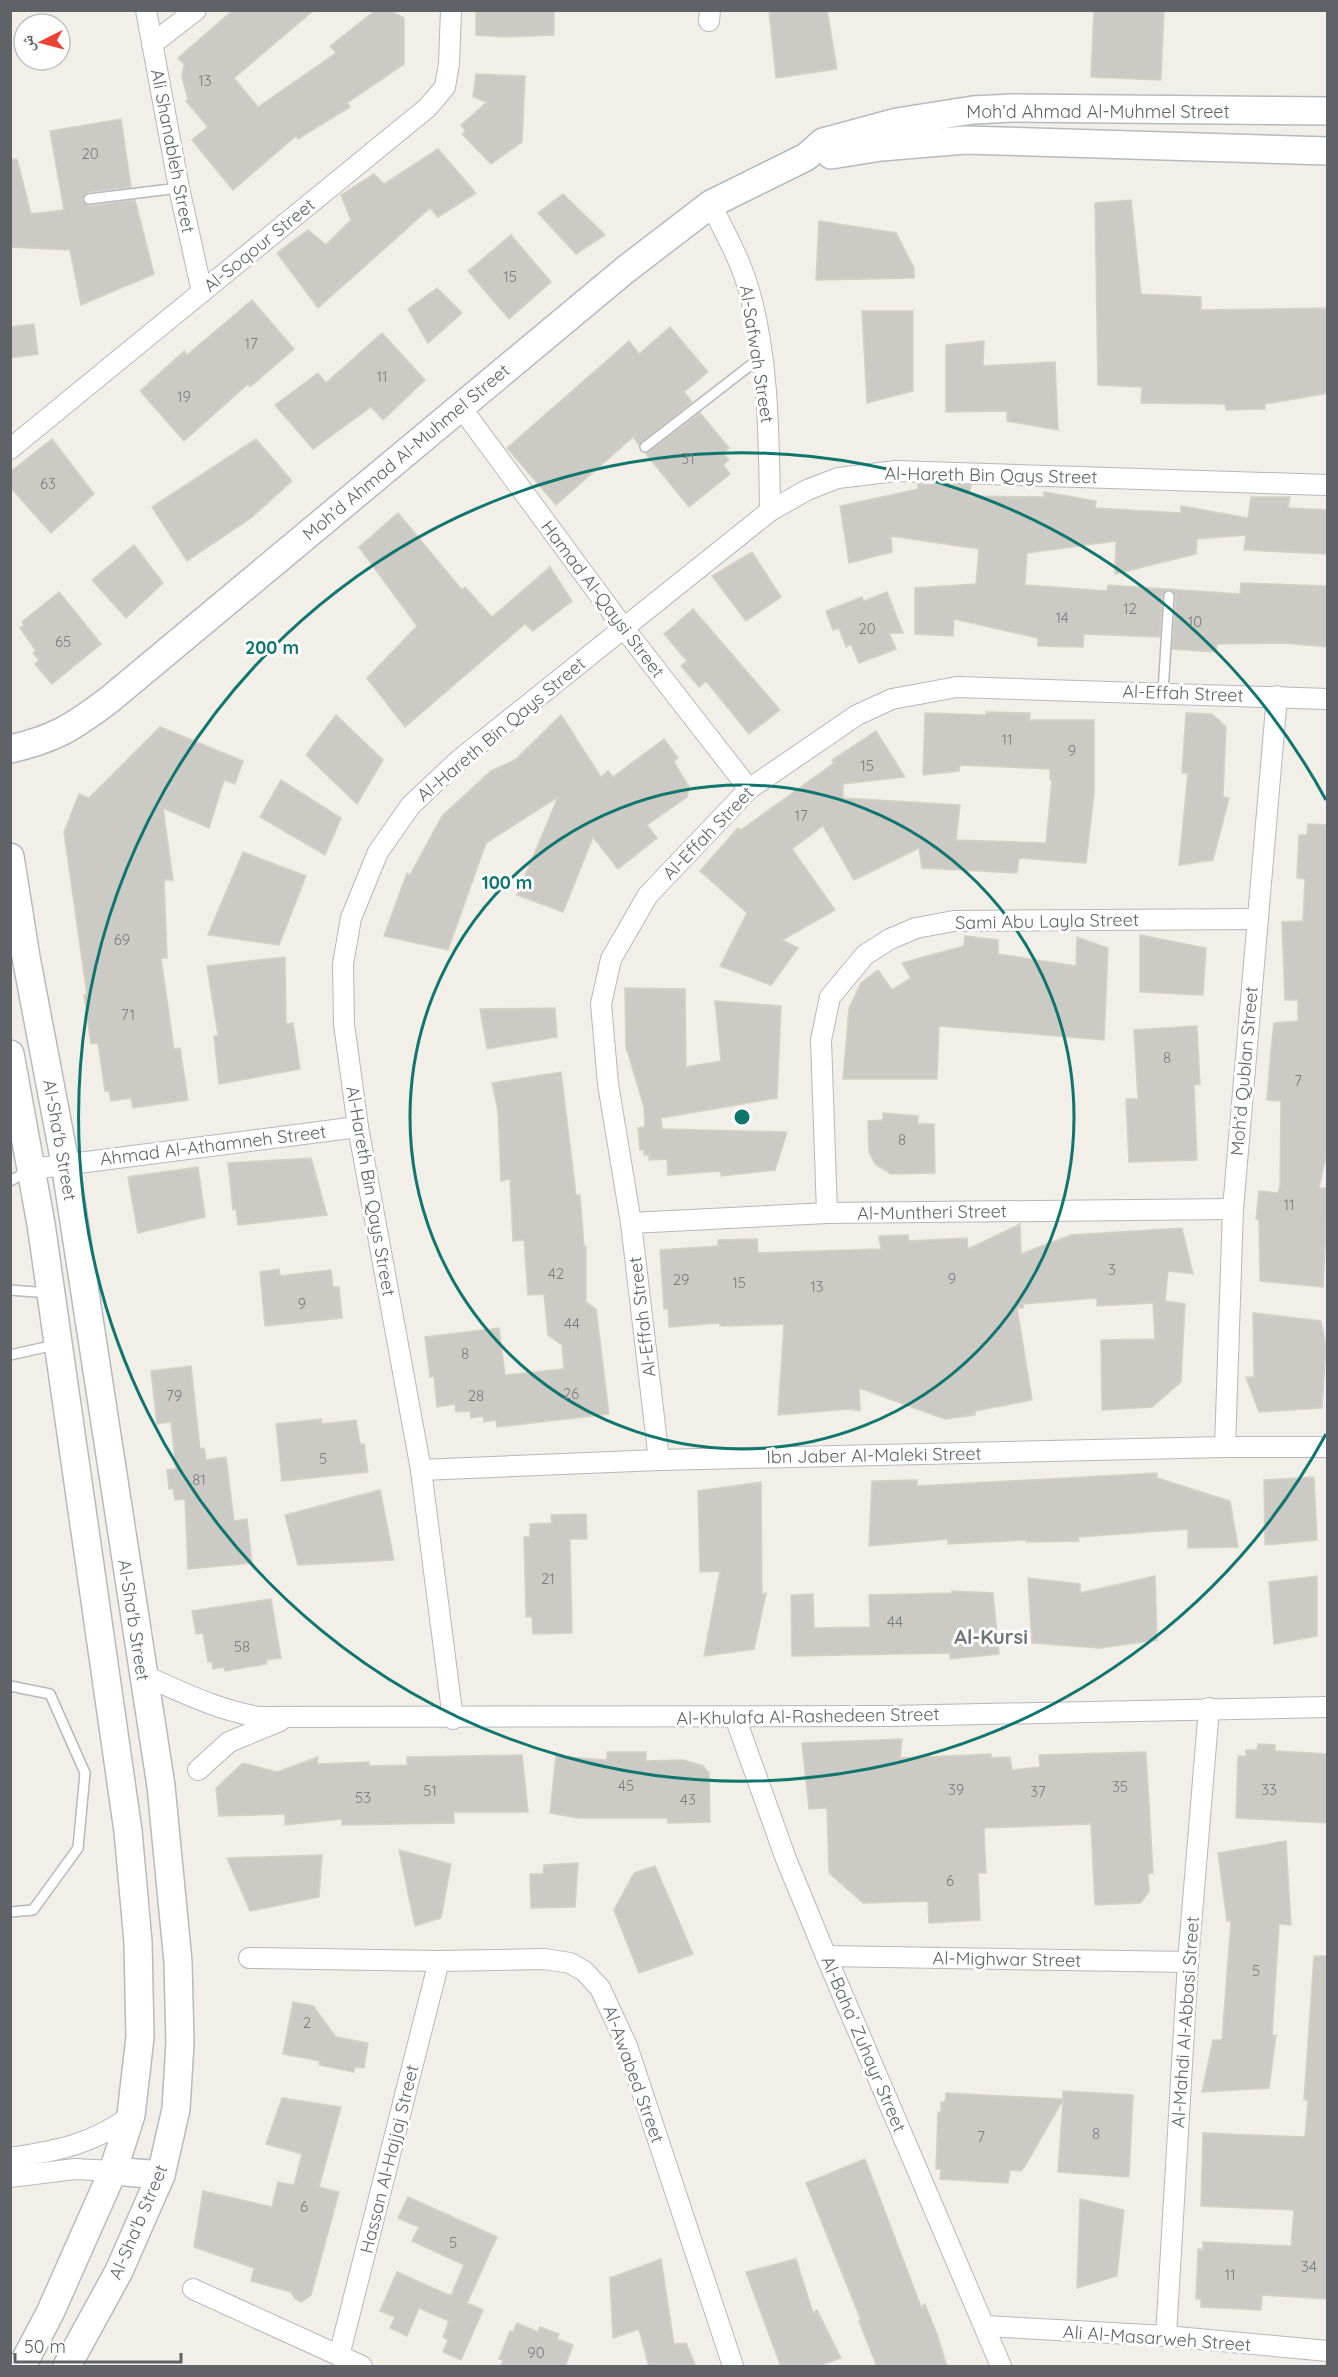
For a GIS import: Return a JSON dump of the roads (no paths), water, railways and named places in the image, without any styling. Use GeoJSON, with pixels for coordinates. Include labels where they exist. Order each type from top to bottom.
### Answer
{"type":"FeatureCollection","features":[{"type":"Feature","properties":{"kind":"street","name":"Ali Shanableh Street"},"geometry":{"type":"LineString","coordinates":[[146,10],[179,188],[202,292]]}},
{"type":"Feature","properties":{"kind":"street"},"geometry":{"type":"LineString","coordinates":[[152,44],[196,10]]}},
{"type":"Feature","properties":{"kind":"street","name":"Al-Soqour Street"},"geometry":{"type":"LineString","coordinates":[[10,449],[433,101],[445,87],[449,64],[451,10]]}},
{"type":"Feature","properties":{"kind":"street","name":"Moh’d Ahmad Al-Muhmel Street"},"geometry":{"type":"LineString","coordinates":[[806,157],[813,149],[835,138],[897,122],[973,110],[1328,111]]}},
{"type":"Feature","properties":{"kind":"street","name":"Moh’d Ahmad Al-Muhmel Street"},"geometry":{"type":"LineString","coordinates":[[10,749],[42,742],[69,730],[109,700],[625,270],[711,204],[806,157],[923,142],[965,140],[1328,151]]}},
{"type":"Feature","properties":{"kind":"street","name":"Al-Safwah Street"},"geometry":{"type":"LineString","coordinates":[[711,204],[744,275],[761,357],[769,438],[770,511]]}},
{"type":"Feature","properties":{"kind":"street","name":"Hamad Al-Qaysi Street"},"geometry":{"type":"LineString","coordinates":[[460,406],[622,627],[749,789]]}},
{"type":"Feature","properties":{"kind":"street","name":"Al-Hareth Bin Qays Street"},"geometry":{"type":"LineString","coordinates":[[453,1719],[421,1470],[358,1127],[344,1024],[343,964],[351,918],[378,852],[411,805],[459,760],[622,627],[770,511],[807,490],[838,478],[897,471],[1328,485]]}},
{"type":"Feature","properties":{"kind":"street","name":"Al-Effah Street"},"geometry":{"type":"LineString","coordinates":[[659,1460],[632,1223],[608,1084],[601,1004],[611,959],[648,895],[749,789],[857,715],[892,699],[957,687],[1328,699]]}},
{"type":"Feature","properties":{"kind":"street","name":"Moh’d Qublan Street"},"geometry":{"type":"LineString","coordinates":[[1225,1447],[1233,1209],[1277,696]]}},
{"type":"Feature","properties":{"kind":"street","name":"Al-Sha'b Street"},"geometry":{"type":"LineString","coordinates":[[10,858],[26,957],[65,1163],[161,1786],[178,1962],[180,2043],[176,2109],[161,2175],[119,2271],[67,2367]]}},
{"type":"Feature","properties":{"kind":"street","name":"Sami Abu Layla Street"},"geometry":{"type":"LineString","coordinates":[[827,1214],[821,1040],[830,997],[865,955],[890,939],[916,928],[954,921],[1257,920]]}},
{"type":"Feature","properties":{"kind":"street","name":"Al-Sha'b Street"},"geometry":{"type":"LineString","coordinates":[[10,1054],[21,1175],[51,1293],[128,1831],[138,1942],[140,2037],[131,2115],[113,2171],[50,2313],[22,2367]]}},
{"type":"Feature","properties":{"kind":"street","name":"Ahmad Al-Athamneh Street"},"geometry":{"type":"LineString","coordinates":[[21,1175],[65,1163],[358,1127]]}},
{"type":"Feature","properties":{"kind":"street","name":"Al-Muntheri Street"},"geometry":{"type":"LineString","coordinates":[[632,1223],[827,1214],[1233,1209]]}},
{"type":"Feature","properties":{"kind":"street","name":"Ibn Jaber Al-Maleki Street"},"geometry":{"type":"LineString","coordinates":[[421,1470],[659,1460],[1225,1447],[1328,1448]]}},
{"type":"Feature","properties":{"kind":"street","name":"Al-Khulafa Al-Rashedeen Street"},"geometry":{"type":"LineString","coordinates":[[143,1675],[231,1713],[288,1718],[735,1717],[1328,1707]]}},
{"type":"Feature","properties":{"kind":"street","name":"Al-Mahdi Al-Abbasi Street"},"geometry":{"type":"LineString","coordinates":[[1166,2336],[1188,1962],[1209,1708]]}},
{"type":"Feature","properties":{"kind":"street","name":"Al-Baha’ Zuhayr Street"},"geometry":{"type":"LineString","coordinates":[[735,1717],[786,1859],[986,2326],[1001,2367]]}},
{"type":"Feature","properties":{"kind":"street","name":"Al-Khulafa Al-Rashedeen Street"},"geometry":{"type":"LineString","coordinates":[[198,1770],[229,1742],[288,1718]]}},
{"type":"Feature","properties":{"kind":"street","name":"Al-Mighwar Street"},"geometry":{"type":"LineString","coordinates":[[826,1956],[1188,1962]]}},
{"type":"Feature","properties":{"kind":"street","name":"Al-Awabed Street"},"geometry":{"type":"LineString","coordinates":[[249,1958],[439,1961],[544,1959],[570,1963],[584,1971],[600,1988],[627,2046],[733,2367]]}},
{"type":"Feature","properties":{"kind":"street","name":"Hassan Al-Hajjaj Street"},"geometry":{"type":"LineString","coordinates":[[339,2356],[439,1961]]}},
{"type":"Feature","properties":{"kind":"street"},"geometry":{"type":"LineString","coordinates":[[10,2158],[78,2145],[116,2127],[131,2115]]}},
{"type":"Feature","properties":{"kind":"street"},"geometry":{"type":"LineString","coordinates":[[10,2177],[75,2169],[161,2175]]}},
{"type":"Feature","properties":{"kind":"street"},"geometry":{"type":"LineString","coordinates":[[193,2289],[362,2367]]}},
{"type":"Feature","properties":{"kind":"street","name":"Ali Al-Masarweh Street"},"geometry":{"type":"LineString","coordinates":[[986,2326],[1166,2336],[1328,2351]]}},
{"type":"Feature","properties":{"kind":"lane"},"geometry":{"type":"LineString","coordinates":[[89,199],[179,188]]}},
{"type":"Feature","properties":{"kind":"lane"},"geometry":{"type":"LineString","coordinates":[[645,447],[761,357]]}},
{"type":"Feature","properties":{"kind":"lane"},"geometry":{"type":"LineString","coordinates":[[1163,692],[1169,597]]}},
{"type":"Feature","properties":{"kind":"lane"},"geometry":{"type":"LineString","coordinates":[[11,1289],[51,1293]]}},
{"type":"Feature","properties":{"kind":"lane"},"geometry":{"type":"LineString","coordinates":[[10,1355],[57,1345]]}},
{"type":"Feature","properties":{"kind":"lane"},"geometry":{"type":"LineString","coordinates":[[10,1686],[50,1695],[85,1773],[78,1848],[33,1910],[10,1912]]}},
{"type":"Feature","properties":{"kind":"district","name":"Al-Kursi"},"geometry":{"type":"Point","coordinates":[991,1636]}}]}
